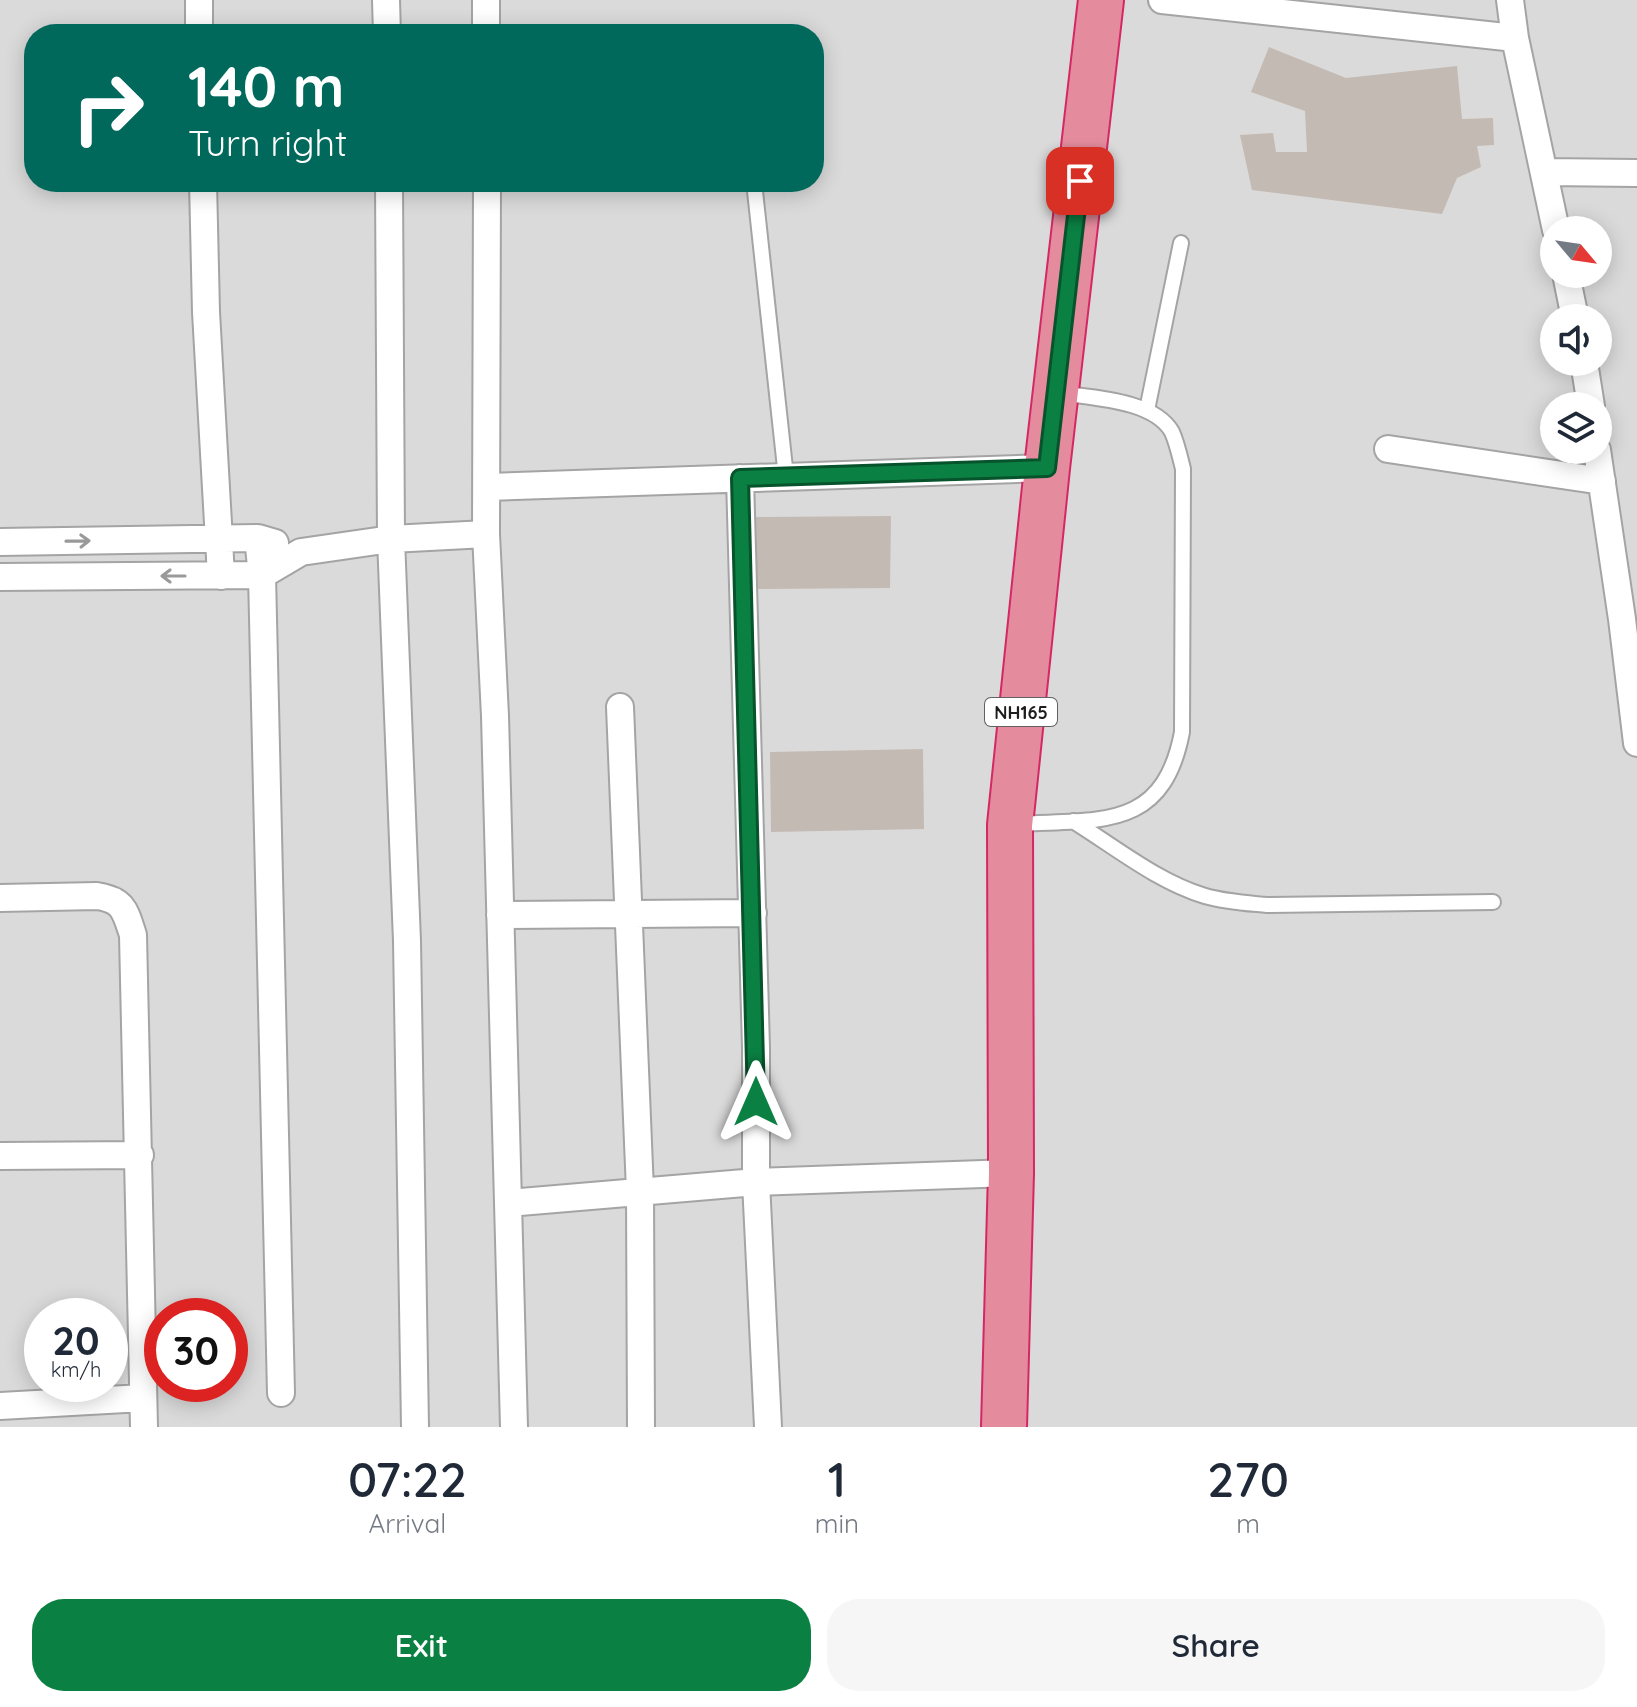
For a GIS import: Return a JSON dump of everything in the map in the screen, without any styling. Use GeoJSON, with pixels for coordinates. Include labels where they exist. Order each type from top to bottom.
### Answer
{"type":"FeatureCollection","features":[{"type":"Feature","properties":{"kind":"highway","name":"NH165"},"geometry":{"type":"LineString","coordinates":[[1004,1427],[1011,1173],[1010,825],[1101,0]]}},
{"type":"Feature","properties":{"kind":"street"},"geometry":{"type":"LineString","coordinates":[[199,0],[199,24]]}},
{"type":"Feature","properties":{"kind":"street"},"geometry":{"type":"LineString","coordinates":[[386,0],[387,24]]}},
{"type":"Feature","properties":{"kind":"street"},"geometry":{"type":"LineString","coordinates":[[486,0],[486,24]]}},
{"type":"Feature","properties":{"kind":"street"},"geometry":{"type":"LineString","coordinates":[[1162,0],[1515,38]]}},
{"type":"Feature","properties":{"kind":"street"},"geometry":{"type":"LineString","coordinates":[[1510,0],[1515,38],[1553,216]]}},
{"type":"Feature","properties":{"kind":"street"},"geometry":{"type":"LineString","coordinates":[[1544,172],[1637,173]]}},
{"type":"Feature","properties":{"kind":"street"},"geometry":{"type":"LineString","coordinates":[[203,192],[206,312],[221,576]]}},
{"type":"Feature","properties":{"kind":"street"},"geometry":{"type":"LineString","coordinates":[[389,192],[401,539],[415,1427]]}},
{"type":"Feature","properties":{"kind":"street"},"geometry":{"type":"LineString","coordinates":[[487,192],[486,534],[495,716],[514,1427]]}},
{"type":"Feature","properties":{"kind":"street"},"geometry":{"type":"LineString","coordinates":[[1388,449],[1602,481]]}},
{"type":"Feature","properties":{"kind":"street"},"geometry":{"type":"LineString","coordinates":[[1599,464],[1630,628],[1637,743]]}},
{"type":"Feature","properties":{"kind":"street"},"geometry":{"type":"LineString","coordinates":[[488,487],[1047,468]]}},
{"type":"Feature","properties":{"kind":"street"},"geometry":{"type":"LineString","coordinates":[[740,478],[753,913],[756,1182],[768,1427]]}},
{"type":"Feature","properties":{"kind":"street"},"geometry":{"type":"LineString","coordinates":[[0,577],[262,575],[301,552],[401,539],[486,534]]}},
{"type":"Feature","properties":{"kind":"street"},"geometry":{"type":"LineString","coordinates":[[258,538],[262,575],[281,1393]]}},
{"type":"Feature","properties":{"kind":"street"},"geometry":{"type":"LineString","coordinates":[[0,542],[258,538],[301,552]]}},
{"type":"Feature","properties":{"kind":"street"},"geometry":{"type":"LineString","coordinates":[[620,707],[640,1191],[641,1427]]}},
{"type":"Feature","properties":{"kind":"street"},"geometry":{"type":"LineString","coordinates":[[0,898],[112,898],[126,912],[133,935],[144,1427]]}},
{"type":"Feature","properties":{"kind":"street"},"geometry":{"type":"LineString","coordinates":[[500,915],[753,913]]}},
{"type":"Feature","properties":{"kind":"street"},"geometry":{"type":"LineString","coordinates":[[0,1156],[140,1155]]}},
{"type":"Feature","properties":{"kind":"street"},"geometry":{"type":"LineString","coordinates":[[508,1203],[756,1182],[1011,1173]]}},
{"type":"Feature","properties":{"kind":"street"},"geometry":{"type":"LineString","coordinates":[[0,1406],[143,1398]]}},
{"type":"Feature","properties":{"kind":"lane"},"geometry":{"type":"LineString","coordinates":[[755,192],[786,477]]}},
{"type":"Feature","properties":{"kind":"lane"},"geometry":{"type":"LineString","coordinates":[[1147,410],[1181,243]]}},
{"type":"Feature","properties":{"kind":"lane"},"geometry":{"type":"LineString","coordinates":[[1010,825],[1113,819],[1140,808],[1163,785],[1177,756],[1182,732],[1183,469],[1172,433],[1161,418],[1147,410],[1056,392]]}},
{"type":"Feature","properties":{"kind":"lane"},"geometry":{"type":"LineString","coordinates":[[1073,821],[1172,882],[1232,903],[1493,902]]}},
{"type":"Feature","properties":{"kind":"shaded area"},"geometry":{"type":"Polygon","coordinates":[[[0,0],[1637,0],[1637,1427],[0,1427],[0,0]]]}},
{"type":"Feature","properties":{"kind":"building"},"geometry":{"type":"Polygon","coordinates":[[[1269,47],[1346,78],[1457,66],[1462,119],[1493,118],[1494,145],[1477,146],[1481,167],[1457,178],[1442,214],[1252,190],[1240,135],[1273,133],[1276,152],[1307,152],[1305,111],[1251,92],[1269,47]]]}},
{"type":"Feature","properties":{"kind":"building"},"geometry":{"type":"Polygon","coordinates":[[[891,516],[890,588],[753,589],[753,517],[891,516]]]}},
{"type":"Feature","properties":{"kind":"building"},"geometry":{"type":"Polygon","coordinates":[[[923,749],[924,829],[771,832],[770,752],[923,749]]]}},
{"type":"Feature","properties":{"kind":"route"},"geometry":{"type":"LineString","coordinates":[[756,1102],[752,852],[740,478],[1047,468],[1080,181]]}}]}
